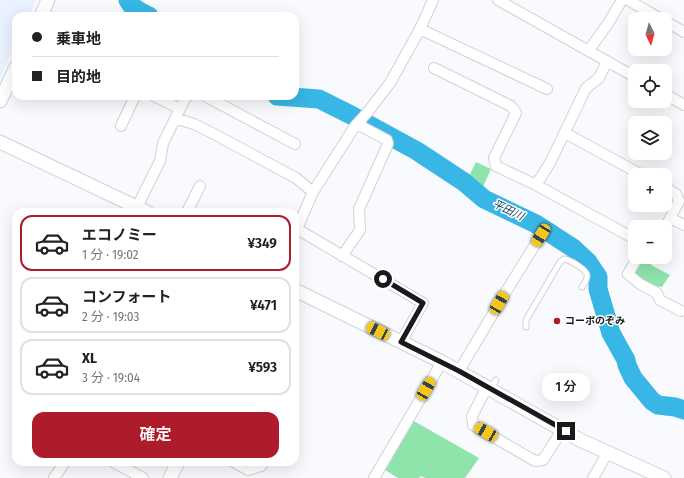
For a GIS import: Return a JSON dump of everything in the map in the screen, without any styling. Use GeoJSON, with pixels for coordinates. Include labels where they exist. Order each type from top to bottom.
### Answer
{"type":"FeatureCollection","features":[{"type":"Feature","properties":{"kind":"street"},"geometry":{"type":"LineString","coordinates":[[43,12],[48,0]]}},
{"type":"Feature","properties":{"kind":"street"},"geometry":{"type":"LineString","coordinates":[[299,224],[313,192],[359,122],[390,83],[420,29],[433,0]]}},
{"type":"Feature","properties":{"kind":"street"},"geometry":{"type":"LineString","coordinates":[[498,0],[628,73]]}},
{"type":"Feature","properties":{"kind":"street"},"geometry":{"type":"LineString","coordinates":[[589,50],[609,22],[622,0]]}},
{"type":"Feature","properties":{"kind":"street"},"geometry":{"type":"LineString","coordinates":[[628,0],[649,12]]}},
{"type":"Feature","properties":{"kind":"street"},"geometry":{"type":"LineString","coordinates":[[672,25],[684,32]]}},
{"type":"Feature","properties":{"kind":"street"},"geometry":{"type":"LineString","coordinates":[[420,29],[547,89]]}},
{"type":"Feature","properties":{"kind":"street"},"geometry":{"type":"LineString","coordinates":[[536,185],[550,163],[586,88],[599,78],[607,61]]}},
{"type":"Feature","properties":{"kind":"street"},"geometry":{"type":"LineString","coordinates":[[434,68],[447,79],[511,106],[516,113],[494,158],[496,166],[536,185],[628,235]]}},
{"type":"Feature","properties":{"kind":"street"},"geometry":{"type":"LineString","coordinates":[[0,101],[12,76]]}},
{"type":"Feature","properties":{"kind":"street"},"geometry":{"type":"LineString","coordinates":[[672,98],[684,105]]}},
{"type":"Feature","properties":{"kind":"street"},"geometry":{"type":"LineString","coordinates":[[121,126],[133,100]]}},
{"type":"Feature","properties":{"kind":"street"},"geometry":{"type":"LineString","coordinates":[[159,100],[177,114],[194,124],[296,178],[313,192]]}},
{"type":"Feature","properties":{"kind":"street"},"geometry":{"type":"LineString","coordinates":[[143,208],[160,161],[163,142],[184,100]]}},
{"type":"Feature","properties":{"kind":"street"},"geometry":{"type":"LineString","coordinates":[[212,100],[295,144]]}},
{"type":"Feature","properties":{"kind":"street"},"geometry":{"type":"LineString","coordinates":[[342,256],[360,230],[359,209],[388,144],[387,140],[359,122]]}},
{"type":"Feature","properties":{"kind":"street"},"geometry":{"type":"LineString","coordinates":[[565,133],[629,168]]}},
{"type":"Feature","properties":{"kind":"street"},"geometry":{"type":"LineString","coordinates":[[0,142],[138,208]]}},
{"type":"Feature","properties":{"kind":"street"},"geometry":{"type":"LineString","coordinates":[[189,208],[200,186]]}},
{"type":"Feature","properties":{"kind":"street"},"geometry":{"type":"LineString","coordinates":[[672,191],[676,194],[679,201],[670,218],[684,225]]}},
{"type":"Feature","properties":{"kind":"street"},"geometry":{"type":"LineString","coordinates":[[299,233],[423,303],[401,342]]}},
{"type":"Feature","properties":{"kind":"street"},"geometry":{"type":"LineString","coordinates":[[459,371],[541,235]]}},
{"type":"Feature","properties":{"kind":"street"},"geometry":{"type":"LineString","coordinates":[[634,264],[628,274],[640,284],[657,293],[660,300],[681,312]]}},
{"type":"Feature","properties":{"kind":"street"},"geometry":{"type":"LineString","coordinates":[[299,292],[459,371],[491,385],[565,430],[664,478]]}},
{"type":"Feature","properties":{"kind":"street"},"geometry":{"type":"LineString","coordinates":[[374,478],[442,362]]}},
{"type":"Feature","properties":{"kind":"street"},"geometry":{"type":"LineString","coordinates":[[491,385],[472,416],[473,424],[534,461],[543,460],[565,430]]}},
{"type":"Feature","properties":{"kind":"street"},"geometry":{"type":"LineString","coordinates":[[594,478],[608,452]]}},
{"type":"Feature","properties":{"kind":"street"},"geometry":{"type":"LineString","coordinates":[[54,478],[62,466]]}},
{"type":"Feature","properties":{"kind":"street"},"geometry":{"type":"LineString","coordinates":[[120,466],[143,478]]}},
{"type":"Feature","properties":{"kind":"street"},"geometry":{"type":"LineString","coordinates":[[170,478],[176,466]]}},
{"type":"Feature","properties":{"kind":"street"},"geometry":{"type":"LineString","coordinates":[[241,466],[248,470],[261,466]]}},
{"type":"Feature","properties":{"kind":"lane"},"geometry":{"type":"LineString","coordinates":[[526,327],[526,320],[560,262],[564,259],[569,260],[585,271],[587,278],[582,287]]}},
{"type":"Feature","properties":{"kind":"shaded area"},"geometry":{"type":"Polygon","coordinates":[[[0,0],[36,0],[31,12],[12,12],[12,52],[0,77],[0,0]]]}},
{"type":"Feature","properties":{"kind":"green space"},"geometry":{"type":"Polygon","coordinates":[[[476,162],[491,169],[482,189],[468,178],[476,162]]]}},
{"type":"Feature","properties":{"kind":"green space"},"geometry":{"type":"Polygon","coordinates":[[[639,264],[651,264],[670,275],[662,287],[654,286],[641,278],[635,272],[639,264]]]}},
{"type":"Feature","properties":{"kind":"green space"},"geometry":{"type":"Polygon","coordinates":[[[412,420],[479,458],[465,478],[425,478],[421,476],[419,478],[398,478],[382,468],[412,420]]]}},
{"type":"Feature","properties":{"kind":"waterway","name":"平田川"},"geometry":{"type":"LineString","coordinates":[[128,0],[134,8],[140,12]]}},
{"type":"Feature","properties":{"kind":"waterway","name":"平田川"},"geometry":{"type":"LineString","coordinates":[[299,98],[319,99],[417,151],[464,182],[484,199],[536,224],[573,248],[588,262],[598,277],[598,289],[611,333],[626,360],[633,378],[652,401],[658,405],[675,407],[684,410]]}},
{"type":"Feature","properties":{"kind":"place","name":"コーポのぞみ"},"geometry":{"type":"Point","coordinates":[557,321]}},
{"type":"Feature","properties":{"kind":"route"},"geometry":{"type":"LineString","coordinates":[[383,279],[423,303],[401,342],[459,371],[566,431]]}}]}
